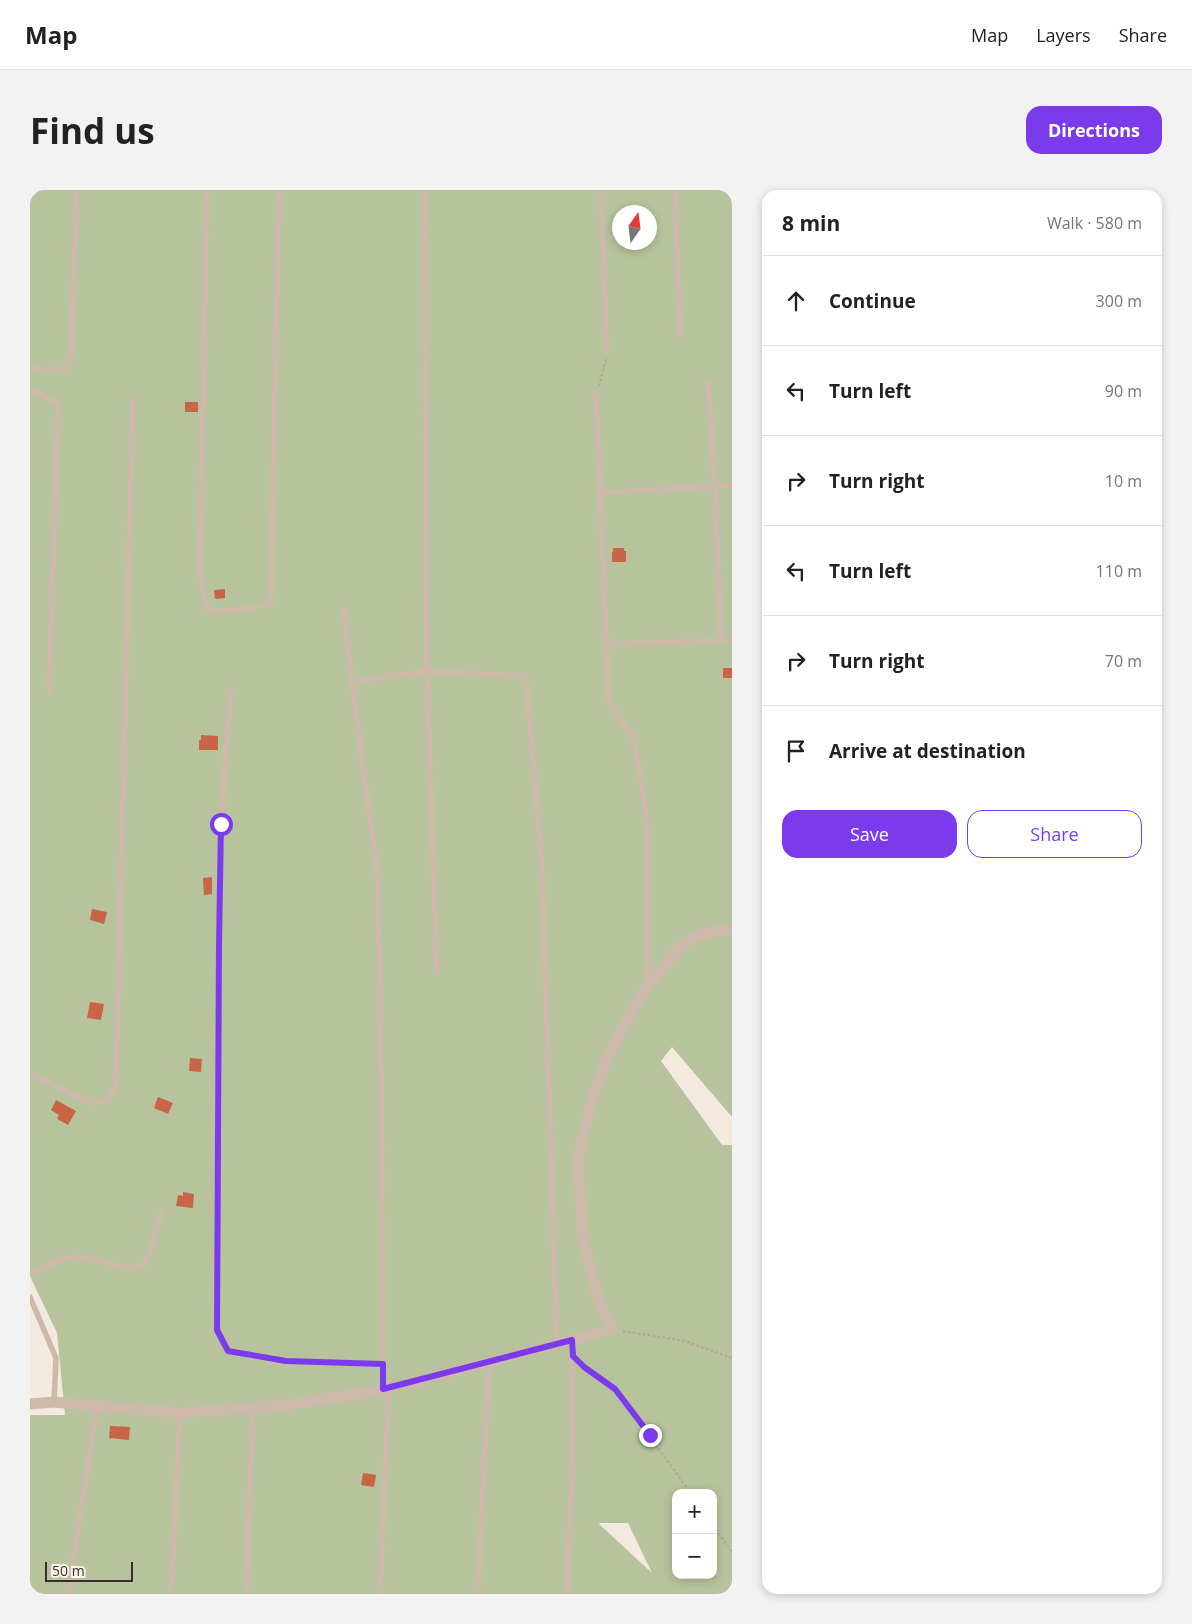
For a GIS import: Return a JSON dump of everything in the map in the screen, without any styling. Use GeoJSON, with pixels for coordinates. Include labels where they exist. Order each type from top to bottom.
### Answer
{"type":"FeatureCollection","features":[{"type":"Feature","properties":{"kind":"street"},"geometry":{"type":"LineString","coordinates":[[30,1404],[54,1402],[180,1413],[286,1405],[386,1389],[614,1329],[604,1313],[595,1289],[584,1247],[578,1161],[592,1097],[611,1050],[629,1016],[647,986],[681,945],[695,937],[714,931],[732,929]]}},
{"type":"Feature","properties":{"kind":"lane"},"geometry":{"type":"LineString","coordinates":[[30,368],[46,370],[67,369],[71,357],[77,190]]}},
{"type":"Feature","properties":{"kind":"lane"},"geometry":{"type":"LineString","coordinates":[[207,190],[200,576],[208,611],[234,610],[272,604],[279,190]]}},
{"type":"Feature","properties":{"kind":"lane"},"geometry":{"type":"LineString","coordinates":[[425,190],[427,671],[437,971]]}},
{"type":"Feature","properties":{"kind":"lane"},"geometry":{"type":"LineString","coordinates":[[601,190],[607,351]]}},
{"type":"Feature","properties":{"kind":"lane"},"geometry":{"type":"LineString","coordinates":[[675,190],[680,335]]}},
{"type":"Feature","properties":{"kind":"lane"},"geometry":{"type":"LineString","coordinates":[[708,382],[715,486],[721,640]]}},
{"type":"Feature","properties":{"kind":"lane"},"geometry":{"type":"LineString","coordinates":[[30,390],[58,403],[49,691]]}},
{"type":"Feature","properties":{"kind":"lane"},"geometry":{"type":"LineString","coordinates":[[596,393],[609,701],[633,736],[647,824],[647,986]]}},
{"type":"Feature","properties":{"kind":"lane"},"geometry":{"type":"LineString","coordinates":[[30,1074],[91,1103],[107,1101],[116,1083],[133,401]]}},
{"type":"Feature","properties":{"kind":"lane"},"geometry":{"type":"LineString","coordinates":[[600,493],[732,486]]}},
{"type":"Feature","properties":{"kind":"lane"},"geometry":{"type":"LineString","coordinates":[[344,609],[378,878],[383,1364],[386,1389],[380,1594]]}},
{"type":"Feature","properties":{"kind":"lane"},"geometry":{"type":"LineString","coordinates":[[606,644],[732,640]]}},
{"type":"Feature","properties":{"kind":"lane"},"geometry":{"type":"LineString","coordinates":[[352,682],[427,671],[526,676],[542,865],[557,1344]]}},
{"type":"Feature","properties":{"kind":"lane"},"geometry":{"type":"LineString","coordinates":[[232,689],[221,833],[217,1330],[228,1351],[286,1361],[383,1364]]}},
{"type":"Feature","properties":{"kind":"lane"},"geometry":{"type":"LineString","coordinates":[[30,1274],[62,1260],[77,1257],[134,1269],[145,1263],[151,1250],[161,1213]]}},
{"type":"Feature","properties":{"kind":"lane"},"geometry":{"type":"LineString","coordinates":[[30,1296],[56,1358],[54,1402]]}},
{"type":"Feature","properties":{"kind":"lane"},"geometry":{"type":"LineString","coordinates":[[567,1594],[573,1447],[572,1340]]}},
{"type":"Feature","properties":{"kind":"lane"},"geometry":{"type":"LineString","coordinates":[[478,1594],[489,1362]]}},
{"type":"Feature","properties":{"kind":"lane"},"geometry":{"type":"LineString","coordinates":[[68,1594],[97,1406]]}},
{"type":"Feature","properties":{"kind":"lane"},"geometry":{"type":"LineString","coordinates":[[246,1594],[253,1407]]}},
{"type":"Feature","properties":{"kind":"lane"},"geometry":{"type":"LineString","coordinates":[[170,1594],[180,1413]]}},
{"type":"Feature","properties":{"kind":"path"},"geometry":{"type":"LineString","coordinates":[[596,393],[604,372],[607,351]]}},
{"type":"Feature","properties":{"kind":"path"},"geometry":{"type":"LineString","coordinates":[[614,1329],[685,1341],[732,1358]]}},
{"type":"Feature","properties":{"kind":"path"},"geometry":{"type":"LineString","coordinates":[[579,1361],[615,1389],[688,1489]]}},
{"type":"Feature","properties":{"kind":"path"},"geometry":{"type":"LineString","coordinates":[[717,1531],[732,1552]]}},
{"type":"Feature","properties":{"kind":"green space"},"geometry":{"type":"Polygon","coordinates":[[[30,190],[732,190],[732,1117],[672,1047],[661,1061],[722,1145],[732,1145],[732,1594],[30,1594],[30,1415],[65,1415],[57,1333],[30,1276],[30,190]],[[628,1523],[599,1524],[652,1573],[628,1523]]]}},
{"type":"Feature","properties":{"kind":"building"},"geometry":{"type":"Polygon","coordinates":[[[185,402],[198,402],[198,412],[185,412],[185,402]]]}},
{"type":"Feature","properties":{"kind":"building"},"geometry":{"type":"Polygon","coordinates":[[[613,548],[624,548],[624,551],[626,551],[626,562],[612,562],[613,548]]]}},
{"type":"Feature","properties":{"kind":"building"},"geometry":{"type":"Polygon","coordinates":[[[225,589],[225,598],[215,599],[214,590],[225,589]]]}},
{"type":"Feature","properties":{"kind":"building"},"geometry":{"type":"Polygon","coordinates":[[[723,668],[732,668],[732,678],[723,678],[723,668]]]}},
{"type":"Feature","properties":{"kind":"building"},"geometry":{"type":"Polygon","coordinates":[[[201,735],[218,736],[218,750],[199,750],[201,735]]]}},
{"type":"Feature","properties":{"kind":"building"},"geometry":{"type":"Polygon","coordinates":[[[212,877],[212,894],[204,895],[203,878],[212,877]]]}},
{"type":"Feature","properties":{"kind":"building"},"geometry":{"type":"Polygon","coordinates":[[[92,909],[107,912],[104,924],[90,920],[92,909]]]}},
{"type":"Feature","properties":{"kind":"building"},"geometry":{"type":"Polygon","coordinates":[[[90,1002],[104,1004],[101,1020],[87,1018],[90,1002]]]}},
{"type":"Feature","properties":{"kind":"building"},"geometry":{"type":"Polygon","coordinates":[[[190,1058],[202,1059],[201,1072],[189,1071],[190,1058]]]}},
{"type":"Feature","properties":{"kind":"building"},"geometry":{"type":"Polygon","coordinates":[[[158,1097],[173,1103],[168,1114],[154,1108],[158,1097]]]}},
{"type":"Feature","properties":{"kind":"building"},"geometry":{"type":"Polygon","coordinates":[[[56,1100],[76,1111],[68,1125],[57,1119],[59,1115],[51,1110],[56,1100]]]}},
{"type":"Feature","properties":{"kind":"building"},"geometry":{"type":"Polygon","coordinates":[[[183,1192],[194,1194],[193,1208],[176,1206],[178,1195],[183,1196],[183,1192]]]}},
{"type":"Feature","properties":{"kind":"building"},"geometry":{"type":"Polygon","coordinates":[[[110,1426],[130,1427],[129,1440],[109,1438],[110,1426]]]}},
{"type":"Feature","properties":{"kind":"building"},"geometry":{"type":"Polygon","coordinates":[[[363,1473],[376,1475],[374,1487],[361,1485],[363,1473]]]}},
{"type":"Feature","properties":{"kind":"route"},"geometry":{"type":"LineString","coordinates":[[221,824],[217,1330],[228,1351],[286,1361],[383,1364],[383,1389],[572,1340],[573,1356],[584,1367],[615,1389],[626,1406],[650,1435]]}}]}
